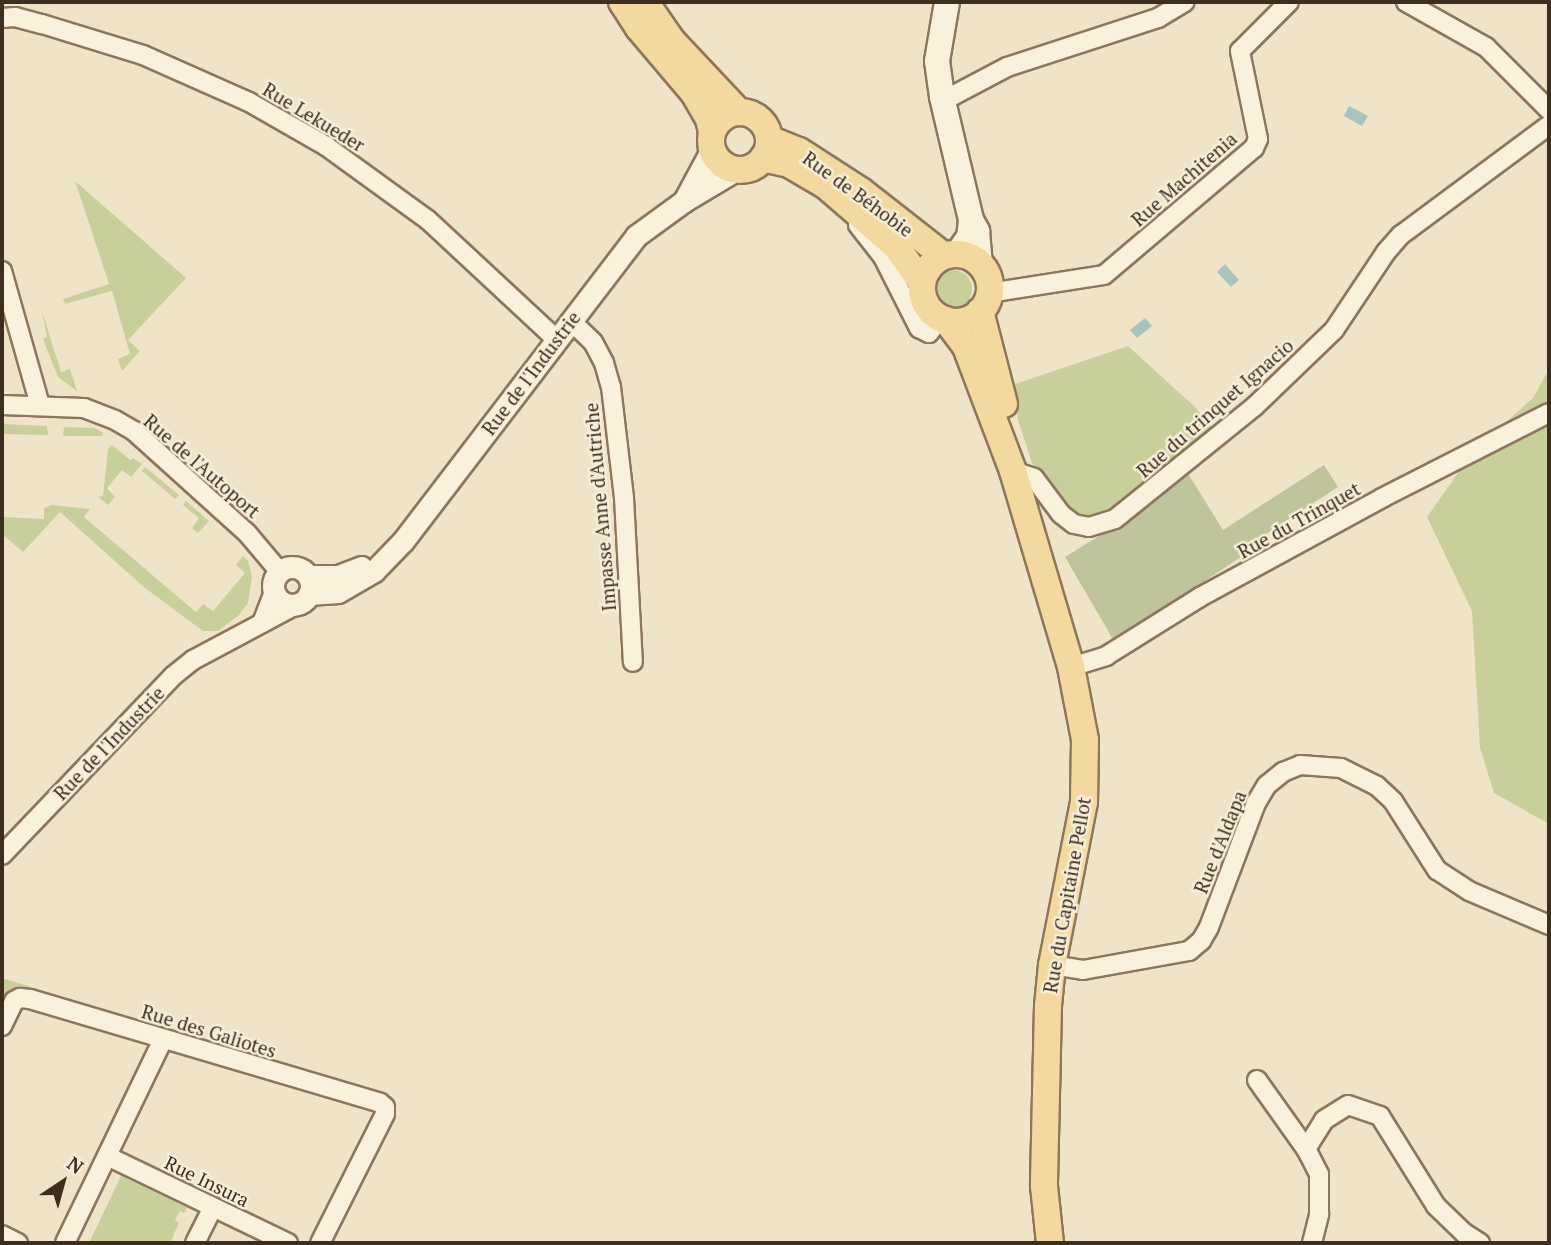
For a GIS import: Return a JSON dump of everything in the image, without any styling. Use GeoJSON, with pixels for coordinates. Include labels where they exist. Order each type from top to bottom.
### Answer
{"type":"FeatureCollection","features":[{"type":"Feature","properties":{"kind":"main road"},"geometry":{"type":"LineString","coordinates":[[622,2],[639,28],[694,93],[709,119],[712,141],[719,162],[736,170],[752,167],[766,148],[762,122],[748,113],[738,112],[722,117],[712,141]]}},
{"type":"Feature","properties":{"kind":"main road"},"geometry":{"type":"LineString","coordinates":[[645,2],[673,41],[738,112]]}},
{"type":"Feature","properties":{"kind":"main road"},"geometry":{"type":"LineString","coordinates":[[947,2],[937,61],[942,97],[971,219],[977,231],[960,258],[929,266],[922,283],[926,303],[943,319],[964,321],[984,302],[986,273],[960,258]]}},
{"type":"Feature","properties":{"kind":"main road","name":"Rue de Béhobie"},"geometry":{"type":"LineString","coordinates":[[766,148],[825,185],[896,246],[922,283]]}},
{"type":"Feature","properties":{"kind":"main road","name":"Rue de Béhobie"},"geometry":{"type":"LineString","coordinates":[[766,148],[799,151],[960,258]]}},
{"type":"Feature","properties":{"kind":"main road","name":"Rue du Capitaine Pellot"},"geometry":{"type":"LineString","coordinates":[[984,302],[1010,425],[1013,471]]}},
{"type":"Feature","properties":{"kind":"main road","name":"Rue du Capitaine Pellot"},"geometry":{"type":"LineString","coordinates":[[943,319],[967,347],[1013,471],[1071,667],[1085,740],[1084,802],[1052,965],[1045,1086],[1044,1185],[1050,1243]]}},
{"type":"Feature","properties":{"kind":"street"},"geometry":{"type":"LineString","coordinates":[[942,97],[954,95],[1007,66],[1158,18],[1185,2]]}},
{"type":"Feature","properties":{"kind":"street","name":"Rue Machitenia"},"geometry":{"type":"LineString","coordinates":[[984,302],[1104,275],[1254,148],[1258,139],[1240,51],[1289,2]]}},
{"type":"Feature","properties":{"kind":"street"},"geometry":{"type":"LineString","coordinates":[[1406,2],[1486,47],[1549,110]]}},
{"type":"Feature","properties":{"kind":"street","name":"Rue Lekueder"},"geometry":{"type":"LineString","coordinates":[[2,18],[15,17],[42,24],[143,55],[249,102],[326,146],[428,220],[556,339]]}},
{"type":"Feature","properties":{"kind":"street","name":"Rue du trinquet Ignacio"},"geometry":{"type":"LineString","coordinates":[[1013,471],[1034,478],[1061,514],[1074,524],[1089,527],[1115,519],[1255,406],[1334,330],[1386,252],[1401,235],[1549,125]]}},
{"type":"Feature","properties":{"kind":"street","name":"Rue de l'Industrie"},"geometry":{"type":"LineString","coordinates":[[684,201],[712,141]]}},
{"type":"Feature","properties":{"kind":"street","name":"Rue de l'Industrie"},"geometry":{"type":"LineString","coordinates":[[2,855],[173,676],[193,660],[262,623],[304,592],[388,555],[428,508],[636,236],[684,201],[736,170]]}},
{"type":"Feature","properties":{"kind":"street","name":"Rue de Béhobie"},"geometry":{"type":"LineString","coordinates":[[805,174],[858,225],[883,257],[919,328],[929,333],[943,319]]}},
{"type":"Feature","properties":{"kind":"street"},"geometry":{"type":"LineString","coordinates":[[2,271],[40,405]]}},
{"type":"Feature","properties":{"kind":"street","name":"Impasse Anne d'Autriche"},"geometry":{"type":"LineString","coordinates":[[571,321],[593,342],[604,363],[611,387],[624,498],[633,662]]}},
{"type":"Feature","properties":{"kind":"street","name":"Rue de l'Autoport"},"geometry":{"type":"LineString","coordinates":[[2,405],[40,405],[97,411],[134,432],[247,533],[279,571]]}},
{"type":"Feature","properties":{"kind":"street","name":"Rue du Trinquet"},"geometry":{"type":"LineString","coordinates":[[1071,667],[1106,656],[1200,597],[1382,498],[1549,414]]}},
{"type":"Feature","properties":{"kind":"street","name":"Rue de l'Industrie"},"geometry":{"type":"LineString","coordinates":[[279,571],[296,567],[304,592]]}},
{"type":"Feature","properties":{"kind":"street"},"geometry":{"type":"LineString","coordinates":[[262,623],[279,571]]}},
{"type":"Feature","properties":{"kind":"street"},"geometry":{"type":"LineString","coordinates":[[273,594],[285,605],[304,592]]}},
{"type":"Feature","properties":{"kind":"street","name":"Rue d'Aldapa"},"geometry":{"type":"LineString","coordinates":[[1052,965],[1083,970],[1189,951],[1201,941],[1209,927],[1256,803],[1267,785],[1283,772],[1300,765],[1340,768],[1377,786],[1393,800],[1437,870],[1469,891],[1549,925]]}},
{"type":"Feature","properties":{"kind":"street","name":"Rue des Galiotes"},"geometry":{"type":"LineString","coordinates":[[2,1026],[14,1001],[20,998],[385,1107],[385,1114],[320,1243]]}},
{"type":"Feature","properties":{"kind":"street"},"geometry":{"type":"LineString","coordinates":[[65,1243],[163,1039]]}},
{"type":"Feature","properties":{"kind":"street"},"geometry":{"type":"LineString","coordinates":[[1257,1080],[1306,1149],[1319,1174],[1318,1214],[1312,1243]]}},
{"type":"Feature","properties":{"kind":"street"},"geometry":{"type":"LineString","coordinates":[[1306,1149],[1324,1120],[1348,1105],[1380,1116],[1436,1206],[1464,1233],[1480,1243]]}},
{"type":"Feature","properties":{"kind":"street","name":"Rue Insura"},"geometry":{"type":"LineString","coordinates":[[107,1156],[288,1243]]}},
{"type":"Feature","properties":{"kind":"street"},"geometry":{"type":"LineString","coordinates":[[195,1243],[213,1207]]}},
{"type":"Feature","properties":{"kind":"street"},"geometry":{"type":"LineString","coordinates":[[2,1235],[18,1243]]}},
{"type":"Feature","properties":{"kind":"green space"},"geometry":{"type":"Polygon","coordinates":[[[75,181],[186,278],[128,340],[140,351],[122,371],[118,359],[130,354],[112,291],[65,304],[63,299],[109,284],[75,181]]]}},
{"type":"Feature","properties":{"kind":"green space"},"geometry":{"type":"Polygon","coordinates":[[[953,270],[966,276],[972,289],[966,302],[953,308],[940,302],[934,289],[940,276],[953,270]]]}},
{"type":"Feature","properties":{"kind":"green space"},"geometry":{"type":"Polygon","coordinates":[[[42,311],[61,372],[70,369],[77,391],[58,377],[43,339],[47,337],[42,311]]]}},
{"type":"Feature","properties":{"kind":"green space"},"geometry":{"type":"Polygon","coordinates":[[[1128,346],[1195,407],[1215,431],[1110,513],[1089,520],[1075,517],[1032,463],[1018,420],[1012,385],[1128,346]]]}},
{"type":"Feature","properties":{"kind":"green space"},"geometry":{"type":"Polygon","coordinates":[[[1549,369],[1549,824],[1494,793],[1480,748],[1472,611],[1427,517],[1472,453],[1533,398],[1549,369]]]}},
{"type":"Feature","properties":{"kind":"green space"},"geometry":{"type":"Polygon","coordinates":[[[5,411],[90,417],[87,420],[4,416],[5,411]]]}},
{"type":"Feature","properties":{"kind":"green space"},"geometry":{"type":"Polygon","coordinates":[[[102,421],[118,429],[211,508],[209,511],[113,429],[101,424],[102,421]]]}},
{"type":"Feature","properties":{"kind":"green space"},"geometry":{"type":"Polygon","coordinates":[[[2,424],[47,426],[48,435],[2,434],[2,424]]]}},
{"type":"Feature","properties":{"kind":"green space"},"geometry":{"type":"Polygon","coordinates":[[[64,427],[95,428],[103,433],[102,436],[63,436],[64,427]]]}},
{"type":"Feature","properties":{"kind":"green space"},"geometry":{"type":"Polygon","coordinates":[[[112,445],[130,460],[133,458],[142,464],[131,477],[122,470],[107,488],[115,497],[108,505],[98,497],[103,496],[108,449],[112,445]]]}},
{"type":"Feature","properties":{"kind":"green space"},"geometry":{"type":"Polygon","coordinates":[[[1324,465],[1338,487],[1238,552],[1241,557],[1114,641],[1065,557],[1130,517],[1187,472],[1223,530],[1324,465]]]}},
{"type":"Feature","properties":{"kind":"green space"},"geometry":{"type":"Polygon","coordinates":[[[145,467],[179,495],[175,499],[142,471],[145,467]]]}},
{"type":"Feature","properties":{"kind":"green space"},"geometry":{"type":"Polygon","coordinates":[[[186,501],[209,521],[198,533],[192,528],[199,518],[183,505],[186,501]]]}},
{"type":"Feature","properties":{"kind":"green space"},"geometry":{"type":"Polygon","coordinates":[[[52,505],[90,509],[84,517],[196,612],[203,604],[213,611],[245,573],[236,565],[243,556],[248,561],[252,577],[248,603],[239,615],[218,631],[203,631],[145,588],[60,512],[23,552],[2,534],[2,517],[44,519],[44,508],[52,505]]]}},
{"type":"Feature","properties":{"kind":"green space"},"geometry":{"type":"Polygon","coordinates":[[[2,978],[34,988],[11,992],[2,1008],[2,978]]]}},
{"type":"Feature","properties":{"kind":"green space"},"geometry":{"type":"Polygon","coordinates":[[[121,1176],[187,1208],[184,1213],[180,1211],[175,1220],[179,1223],[170,1243],[89,1243],[121,1176]]]}},
{"type":"Feature","properties":{"kind":"water"},"geometry":{"type":"Polygon","coordinates":[[[1349,106],[1368,116],[1362,126],[1344,116],[1349,106]]]}},
{"type":"Feature","properties":{"kind":"water"},"geometry":{"type":"Polygon","coordinates":[[[1225,264],[1239,280],[1231,287],[1217,272],[1225,264]]]}},
{"type":"Feature","properties":{"kind":"water"},"geometry":{"type":"Polygon","coordinates":[[[1145,318],[1152,326],[1137,338],[1130,330],[1145,318]]]}}]}
